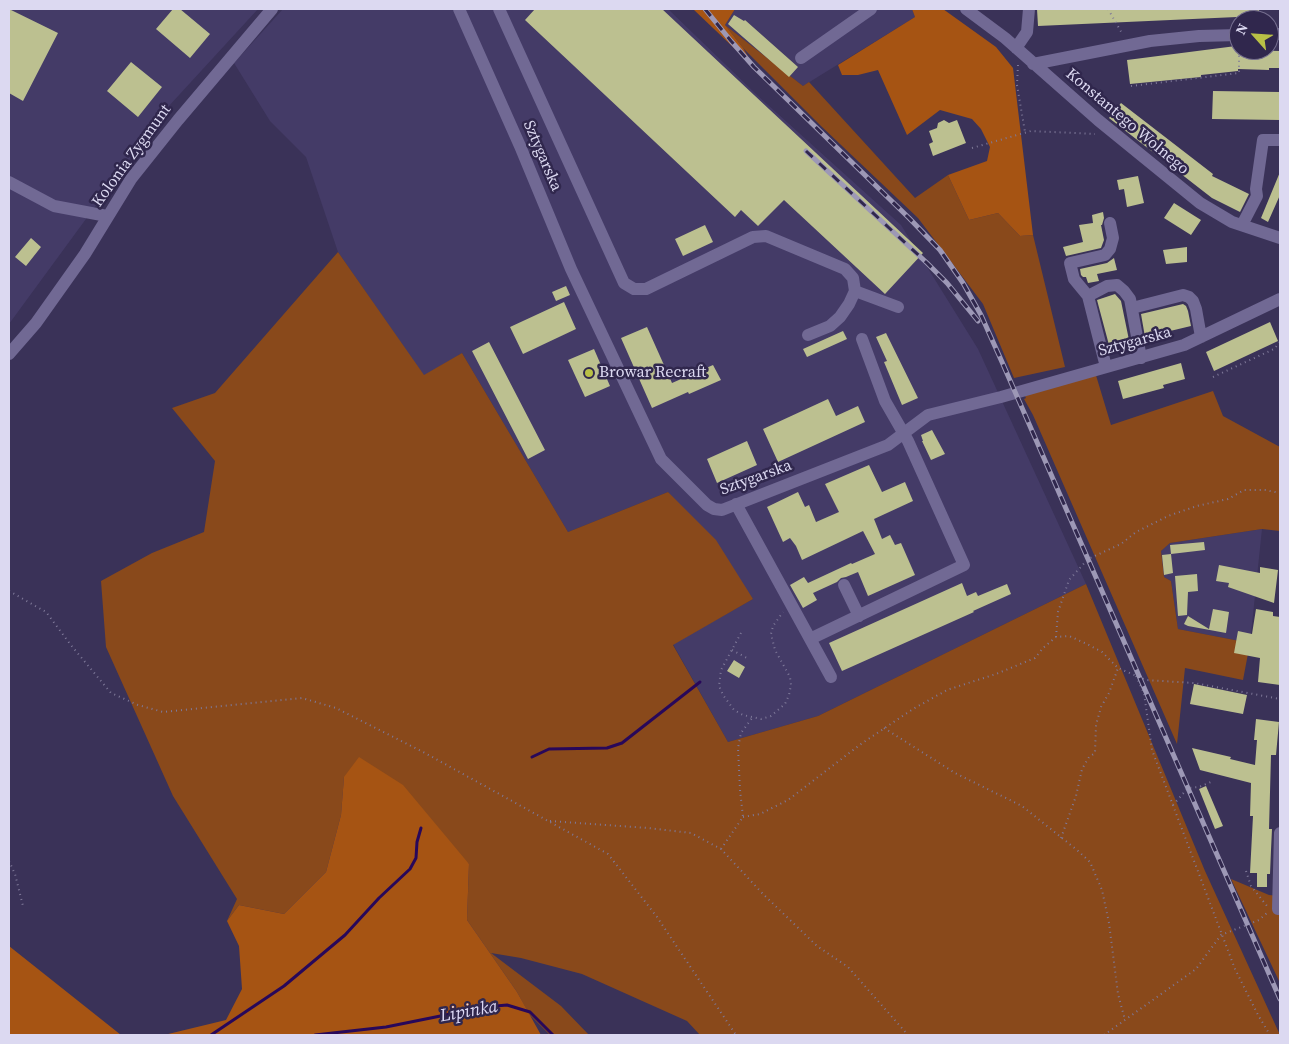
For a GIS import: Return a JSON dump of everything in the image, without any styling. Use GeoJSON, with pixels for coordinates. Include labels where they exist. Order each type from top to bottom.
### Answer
{"type":"FeatureCollection","features":[{"type":"Feature","properties":{"kind":"street","name":"Kolonia Zygmunt"},"geometry":{"type":"LineString","coordinates":[[9,354],[36,323],[63,286],[131,179],[272,9]]}},
{"type":"Feature","properties":{"kind":"street","name":"Sztygarska"},"geometry":{"type":"LineString","coordinates":[[459,9],[572,269],[661,459],[706,505],[714,510],[722,510],[888,445],[928,415],[1001,397],[1184,345],[1280,299]]}},
{"type":"Feature","properties":{"kind":"street"},"geometry":{"type":"LineString","coordinates":[[499,9],[624,283],[634,289],[646,289],[753,237],[766,236],[845,269],[854,278],[855,291],[849,304],[840,316],[830,326],[808,336]]}},
{"type":"Feature","properties":{"kind":"street"},"geometry":{"type":"LineString","coordinates":[[801,58],[871,9]]}},
{"type":"Feature","properties":{"kind":"street","name":"Konstantego Wolnego"},"geometry":{"type":"LineString","coordinates":[[966,9],[1182,190],[1232,222],[1280,238]]}},
{"type":"Feature","properties":{"kind":"street"},"geometry":{"type":"LineString","coordinates":[[1017,53],[1027,32],[1029,9]]}},
{"type":"Feature","properties":{"kind":"street"},"geometry":{"type":"LineString","coordinates":[[1033,64],[1150,41],[1229,35]]}},
{"type":"Feature","properties":{"kind":"street"},"geometry":{"type":"LineString","coordinates":[[1242,225],[1257,196],[1256,189],[1263,140],[1280,140]]}},
{"type":"Feature","properties":{"kind":"street"},"geometry":{"type":"LineString","coordinates":[[9,182],[54,206],[107,216]]}},
{"type":"Feature","properties":{"kind":"street"},"geometry":{"type":"LineString","coordinates":[[1106,367],[1088,296],[1074,279],[1070,263],[1106,255],[1110,249],[1112,238],[1110,223]]}},
{"type":"Feature","properties":{"kind":"street"},"geometry":{"type":"LineString","coordinates":[[1088,296],[1107,286],[1117,285],[1124,291],[1130,299],[1141,358]]}},
{"type":"Feature","properties":{"kind":"street"},"geometry":{"type":"LineString","coordinates":[[855,291],[898,307]]}},
{"type":"Feature","properties":{"kind":"street"},"geometry":{"type":"LineString","coordinates":[[1132,308],[1183,296],[1189,297],[1196,309],[1201,337]]}},
{"type":"Feature","properties":{"kind":"street"},"geometry":{"type":"LineString","coordinates":[[810,640],[964,566],[908,441],[886,401],[862,339]]}},
{"type":"Feature","properties":{"kind":"street"},"geometry":{"type":"LineString","coordinates":[[736,504],[831,677]]}},
{"type":"Feature","properties":{"kind":"street"},"geometry":{"type":"LineString","coordinates":[[844,585],[859,616]]}},
{"type":"Feature","properties":{"kind":"street"},"geometry":{"type":"LineString","coordinates":[[1279,909],[1280,833]]}},
{"type":"Feature","properties":{"kind":"path"},"geometry":{"type":"LineString","coordinates":[[1108,9],[1126,40]]}},
{"type":"Feature","properties":{"kind":"path"},"geometry":{"type":"LineString","coordinates":[[1017,53],[1018,85],[1025,133]]}},
{"type":"Feature","properties":{"kind":"path"},"geometry":{"type":"LineString","coordinates":[[1131,86],[1239,73],[1239,60]]}},
{"type":"Feature","properties":{"kind":"path"},"geometry":{"type":"LineString","coordinates":[[972,148],[1025,133],[1103,134]]}},
{"type":"Feature","properties":{"kind":"path"},"geometry":{"type":"LineString","coordinates":[[1213,377],[1274,349],[1280,342]]}},
{"type":"Feature","properties":{"kind":"path"},"geometry":{"type":"LineString","coordinates":[[1056,637],[1058,612],[1069,580],[1088,559],[1121,544],[1136,532],[1168,516],[1197,506],[1228,499],[1244,490],[1264,490],[1280,493]]}},
{"type":"Feature","properties":{"kind":"path"},"geometry":{"type":"LineString","coordinates":[[9,591],[46,612],[111,693],[138,705],[163,712],[302,698],[336,708],[425,753],[608,854],[657,917],[736,1035]]}},
{"type":"Feature","properties":{"kind":"path"},"geometry":{"type":"LineString","coordinates":[[741,633],[721,668],[719,686],[734,710],[752,718],[761,719],[771,716],[785,704],[789,694],[790,677],[775,650],[771,634],[777,618],[791,606]]}},
{"type":"Feature","properties":{"kind":"path"},"geometry":{"type":"LineString","coordinates":[[743,817],[760,814],[788,800],[884,728],[947,690],[996,674],[1035,658],[1056,637],[1069,636],[1087,644],[1102,652],[1118,668],[1146,680],[1194,683],[1280,699]]}},
{"type":"Feature","properties":{"kind":"path"},"geometry":{"type":"LineString","coordinates":[[732,650],[747,658]]}},
{"type":"Feature","properties":{"kind":"path"},"geometry":{"type":"LineString","coordinates":[[1061,838],[1076,796],[1082,769],[1089,757],[1095,753],[1096,724],[1101,707],[1109,693],[1118,668]]}},
{"type":"Feature","properties":{"kind":"path"},"geometry":{"type":"LineString","coordinates":[[1136,676],[1144,693],[1152,750],[1206,890],[1221,935],[1235,969],[1270,1035]]}},
{"type":"Feature","properties":{"kind":"path"},"geometry":{"type":"LineString","coordinates":[[722,849],[743,817],[738,748],[741,733],[752,718]]}},
{"type":"Feature","properties":{"kind":"path"},"geometry":{"type":"LineString","coordinates":[[884,728],[954,774],[1022,806],[1090,862],[1102,890],[1110,923],[1118,994],[1125,1020]]}},
{"type":"Feature","properties":{"kind":"path"},"geometry":{"type":"LineString","coordinates":[[1173,805],[1188,788],[1199,787],[1211,782]]}},
{"type":"Feature","properties":{"kind":"path"},"geometry":{"type":"LineString","coordinates":[[548,821],[690,833],[722,849],[763,894],[818,946],[848,967],[908,1035]]}},
{"type":"Feature","properties":{"kind":"path"},"geometry":{"type":"LineString","coordinates":[[9,861],[15,874],[23,906]]}},
{"type":"Feature","properties":{"kind":"path"},"geometry":{"type":"LineString","coordinates":[[1104,1035],[1196,969],[1221,935],[1259,920],[1270,910],[1250,886],[1246,871]]}},
{"type":"Feature","properties":{"kind":"shaded area"},"geometry":{"type":"Polygon","coordinates":[[[9,9],[258,9],[168,107],[9,324],[9,9]]]}},
{"type":"Feature","properties":{"kind":"shaded area"},"geometry":{"type":"Polygon","coordinates":[[[283,9],[668,9],[758,96],[901,225],[978,349],[1086,584],[818,716],[728,742],[673,644],[753,599],[668,492],[568,532],[462,353],[424,376],[338,252],[306,157],[270,121],[234,63],[283,9]]]}},
{"type":"Feature","properties":{"kind":"shaded area"},"geometry":{"type":"Polygon","coordinates":[[[693,9],[735,9],[725,25],[743,48],[754,67],[693,9]]]}},
{"type":"Feature","properties":{"kind":"shaded area"},"geometry":{"type":"Polygon","coordinates":[[[735,9],[912,9],[915,17],[803,86],[725,25],[735,9]]]}},
{"type":"Feature","properties":{"kind":"shaded area"},"geometry":{"type":"Polygon","coordinates":[[[912,9],[943,9],[996,47],[1013,68],[1033,235],[1020,236],[998,213],[969,220],[948,175],[987,161],[990,147],[981,129],[972,119],[940,110],[907,135],[878,70],[858,75],[842,75],[838,65],[915,17],[912,9]]]}},
{"type":"Feature","properties":{"kind":"shaded area"},"geometry":{"type":"Polygon","coordinates":[[[725,25],[803,86],[809,82],[915,198],[948,175],[969,220],[998,213],[1020,236],[1033,235],[1065,367],[1014,378],[983,304],[918,218],[821,126],[743,48],[725,25]]]}},
{"type":"Feature","properties":{"kind":"shaded area"},"geometry":{"type":"Polygon","coordinates":[[[338,252],[424,375],[462,353],[568,532],[668,492],[716,540],[753,599],[673,645],[728,742],[818,716],[1086,584],[1205,871],[1280,1035],[700,1035],[687,1021],[582,974],[521,958],[491,953],[561,1006],[589,1035],[550,1035],[529,1014],[517,992],[467,920],[469,864],[344,777],[341,815],[326,872],[284,914],[239,905],[227,921],[237,899],[173,796],[106,647],[101,581],[152,553],[204,532],[215,461],[172,408],[215,393],[338,252]]]}},
{"type":"Feature","properties":{"kind":"shaded area"},"geometry":{"type":"Polygon","coordinates":[[[1095,372],[1111,425],[1213,391],[1223,416],[1280,447],[1280,531],[1262,529],[1170,543],[1161,551],[1164,577],[1171,581],[1178,629],[1250,643],[1243,680],[1185,668],[1177,744],[1033,415],[1024,399],[1026,398],[1025,396],[1095,372]]]}},
{"type":"Feature","properties":{"kind":"shaded area"},"geometry":{"type":"Polygon","coordinates":[[[1262,529],[1250,643],[1178,629],[1171,581],[1164,577],[1161,551],[1170,543],[1262,529]]]}},
{"type":"Feature","properties":{"kind":"shaded area"},"geometry":{"type":"Polygon","coordinates":[[[359,757],[403,785],[469,864],[467,920],[517,992],[541,1035],[164,1035],[226,1020],[242,989],[239,946],[227,921],[239,905],[284,914],[326,872],[341,815],[344,777],[359,757]]]}},
{"type":"Feature","properties":{"kind":"shaded area"},"geometry":{"type":"Polygon","coordinates":[[[1231,879],[1269,895],[1280,896],[1280,983],[1231,879]]]}},
{"type":"Feature","properties":{"kind":"shaded area"},"geometry":{"type":"Polygon","coordinates":[[[9,946],[121,1035],[9,1035],[9,946]]]}},
{"type":"Feature","properties":{"kind":"building"},"geometry":{"type":"Polygon","coordinates":[[[9,9],[58,33],[23,101],[9,93],[9,9]]]}},
{"type":"Feature","properties":{"kind":"building"},"geometry":{"type":"Polygon","coordinates":[[[173,9],[180,9],[210,34],[190,58],[156,29],[173,9]]]}},
{"type":"Feature","properties":{"kind":"building"},"geometry":{"type":"Polygon","coordinates":[[[535,9],[662,9],[923,253],[885,294],[784,200],[758,226],[741,210],[735,217],[525,20],[535,9]]]}},
{"type":"Feature","properties":{"kind":"building"},"geometry":{"type":"Polygon","coordinates":[[[1037,9],[1259,9],[1229,10],[1229,17],[1038,26],[1037,9]]]}},
{"type":"Feature","properties":{"kind":"building"},"geometry":{"type":"Polygon","coordinates":[[[734,15],[745,20],[798,67],[789,77],[728,24],[734,15]]]}},
{"type":"Feature","properties":{"kind":"building"},"geometry":{"type":"Polygon","coordinates":[[[1229,47],[1229,60],[1279,60],[1280,51],[1280,68],[1269,68],[1269,70],[1238,69],[1238,71],[1201,75],[1201,77],[1130,84],[1127,60],[1229,47]]]}},
{"type":"Feature","properties":{"kind":"building"},"geometry":{"type":"Polygon","coordinates":[[[131,62],[162,87],[138,117],[107,91],[131,62]]]}},
{"type":"Feature","properties":{"kind":"building"},"geometry":{"type":"Polygon","coordinates":[[[1213,91],[1280,92],[1280,120],[1212,119],[1213,91]]]}},
{"type":"Feature","properties":{"kind":"building"},"geometry":{"type":"Polygon","coordinates":[[[1121,103],[1213,174],[1212,176],[1249,194],[1240,212],[1212,198],[1109,118],[1121,103]]]}},
{"type":"Feature","properties":{"kind":"building"},"geometry":{"type":"Polygon","coordinates":[[[944,120],[949,123],[957,120],[966,143],[933,156],[929,144],[933,142],[929,131],[937,128],[938,123],[944,120]]]}},
{"type":"Feature","properties":{"kind":"building"},"geometry":{"type":"Polygon","coordinates":[[[1280,172],[1280,195],[1268,222],[1261,218],[1280,172]]]}},
{"type":"Feature","properties":{"kind":"building"},"geometry":{"type":"Polygon","coordinates":[[[1138,176],[1144,203],[1127,207],[1124,189],[1119,190],[1117,180],[1138,176]]]}},
{"type":"Feature","properties":{"kind":"building"},"geometry":{"type":"Polygon","coordinates":[[[1174,203],[1201,220],[1191,235],[1164,218],[1174,203]]]}},
{"type":"Feature","properties":{"kind":"building"},"geometry":{"type":"Polygon","coordinates":[[[1103,212],[1104,218],[1101,225],[1104,240],[1101,248],[1066,256],[1063,247],[1083,242],[1079,225],[1093,223],[1092,215],[1103,212]]]}},
{"type":"Feature","properties":{"kind":"building"},"geometry":{"type":"Polygon","coordinates":[[[705,225],[713,242],[683,256],[675,239],[705,225]]]}},
{"type":"Feature","properties":{"kind":"building"},"geometry":{"type":"Polygon","coordinates":[[[31,238],[41,247],[26,266],[15,257],[31,238]]]}},
{"type":"Feature","properties":{"kind":"building"},"geometry":{"type":"Polygon","coordinates":[[[1187,247],[1187,262],[1166,264],[1163,250],[1187,247]]]}},
{"type":"Feature","properties":{"kind":"building"},"geometry":{"type":"Polygon","coordinates":[[[1114,258],[1117,270],[1097,274],[1099,281],[1088,283],[1086,277],[1081,275],[1080,269],[1107,263],[1114,258]]]}},
{"type":"Feature","properties":{"kind":"building"},"geometry":{"type":"Polygon","coordinates":[[[566,286],[570,295],[556,301],[552,292],[566,286]]]}},
{"type":"Feature","properties":{"kind":"building"},"geometry":{"type":"Polygon","coordinates":[[[1115,294],[1121,301],[1129,340],[1109,345],[1097,300],[1115,294]]]}},
{"type":"Feature","properties":{"kind":"building"},"geometry":{"type":"Polygon","coordinates":[[[564,302],[576,329],[523,354],[510,327],[564,302]]]}},
{"type":"Feature","properties":{"kind":"building"},"geometry":{"type":"Polygon","coordinates":[[[1183,304],[1188,311],[1191,326],[1145,337],[1141,314],[1183,304]]]}},
{"type":"Feature","properties":{"kind":"building"},"geometry":{"type":"Polygon","coordinates":[[[1270,322],[1278,341],[1214,371],[1206,352],[1270,322]]]}},
{"type":"Feature","properties":{"kind":"building"},"geometry":{"type":"Polygon","coordinates":[[[647,327],[672,383],[713,365],[721,380],[652,408],[621,338],[647,327]]]}},
{"type":"Feature","properties":{"kind":"building"},"geometry":{"type":"Polygon","coordinates":[[[843,331],[847,339],[807,357],[803,349],[843,331]]]}},
{"type":"Feature","properties":{"kind":"building"},"geometry":{"type":"Polygon","coordinates":[[[886,333],[918,398],[902,405],[884,362],[887,361],[876,337],[886,333]]]}},
{"type":"Feature","properties":{"kind":"building"},"geometry":{"type":"Polygon","coordinates":[[[489,342],[545,450],[528,459],[472,351],[489,342]]]}},
{"type":"Feature","properties":{"kind":"building","name":"Browar Recraft"},"geometry":{"type":"Polygon","coordinates":[[[594,349],[610,386],[585,397],[568,360],[594,349]]]}},
{"type":"Feature","properties":{"kind":"building"},"geometry":{"type":"Polygon","coordinates":[[[1181,363],[1185,379],[1163,385],[1164,388],[1123,399],[1118,381],[1181,363]]]}},
{"type":"Feature","properties":{"kind":"building"},"geometry":{"type":"Polygon","coordinates":[[[828,399],[836,416],[858,406],[865,422],[778,462],[763,429],[828,399]]]}},
{"type":"Feature","properties":{"kind":"building"},"geometry":{"type":"Polygon","coordinates":[[[932,430],[945,454],[931,460],[921,435],[932,430]]]}},
{"type":"Feature","properties":{"kind":"building"},"geometry":{"type":"Polygon","coordinates":[[[747,441],[757,465],[717,483],[707,459],[747,441]]]}},
{"type":"Feature","properties":{"kind":"building"},"geometry":{"type":"Polygon","coordinates":[[[869,465],[882,492],[905,482],[913,501],[874,519],[882,539],[890,535],[895,545],[901,543],[915,575],[868,596],[858,572],[841,578],[837,582],[813,593],[817,600],[803,608],[790,585],[804,577],[808,583],[875,554],[863,531],[802,560],[790,538],[783,542],[767,507],[798,492],[805,507],[809,505],[816,522],[839,512],[825,484],[869,465]]]}},
{"type":"Feature","properties":{"kind":"building"},"geometry":{"type":"Polygon","coordinates":[[[1204,542],[1205,550],[1171,554],[1170,545],[1204,542]]]}},
{"type":"Feature","properties":{"kind":"building"},"geometry":{"type":"Polygon","coordinates":[[[1171,554],[1173,573],[1164,575],[1162,555],[1171,554]]]}},
{"type":"Feature","properties":{"kind":"building"},"geometry":{"type":"Polygon","coordinates":[[[1219,565],[1260,573],[1260,567],[1278,570],[1274,603],[1228,587],[1229,583],[1216,581],[1219,565]]]}},
{"type":"Feature","properties":{"kind":"building"},"geometry":{"type":"Polygon","coordinates":[[[1197,574],[1198,591],[1188,592],[1187,615],[1178,616],[1175,576],[1197,574]]]}},
{"type":"Feature","properties":{"kind":"building"},"geometry":{"type":"Polygon","coordinates":[[[962,583],[967,596],[976,592],[978,596],[1007,584],[1011,594],[842,671],[829,643],[962,583]]]}},
{"type":"Feature","properties":{"kind":"building"},"geometry":{"type":"Polygon","coordinates":[[[1213,609],[1229,612],[1226,633],[1184,624],[1188,616],[1209,629],[1213,609]]]}},
{"type":"Feature","properties":{"kind":"building"},"geometry":{"type":"Polygon","coordinates":[[[1256,609],[1273,612],[1273,616],[1280,617],[1280,685],[1258,682],[1260,658],[1234,653],[1238,631],[1252,634],[1256,609]]]}},
{"type":"Feature","properties":{"kind":"building"},"geometry":{"type":"Polygon","coordinates":[[[734,660],[745,667],[739,678],[727,671],[734,660]]]}},
{"type":"Feature","properties":{"kind":"building"},"geometry":{"type":"Polygon","coordinates":[[[1194,684],[1247,695],[1243,714],[1190,704],[1194,684]]]}},
{"type":"Feature","properties":{"kind":"building"},"geometry":{"type":"Polygon","coordinates":[[[1256,719],[1279,722],[1276,755],[1271,755],[1269,829],[1272,829],[1270,874],[1267,874],[1267,887],[1257,887],[1257,873],[1250,873],[1253,816],[1250,816],[1251,783],[1200,770],[1192,748],[1255,765],[1257,740],[1254,740],[1256,719]]]}},
{"type":"Feature","properties":{"kind":"building"},"geometry":{"type":"Polygon","coordinates":[[[1206,786],[1223,826],[1215,829],[1199,789],[1206,786]]]}},
{"type":"Feature","properties":{"kind":"waterway"},"geometry":{"type":"LineString","coordinates":[[532,757],[549,749],[607,748],[622,743],[700,682]]}},
{"type":"Feature","properties":{"kind":"waterway"},"geometry":{"type":"LineString","coordinates":[[211,1035],[284,986],[345,935],[379,898],[410,869],[416,858],[417,842],[421,828]]}},
{"type":"Feature","properties":{"kind":"waterway","name":"Lipinka"},"geometry":{"type":"LineString","coordinates":[[315,1035],[386,1027],[485,1007],[507,1005],[530,1012],[553,1035]]}},
{"type":"Feature","properties":{"kind":"railway"},"geometry":{"type":"LineString","coordinates":[[705,9],[754,67],[940,250],[963,283],[981,315],[1002,362],[1280,999]]}},
{"type":"Feature","properties":{"kind":"railway"},"geometry":{"type":"LineString","coordinates":[[806,151],[927,263],[947,283],[978,321]]}},
{"type":"Feature","properties":{"kind":"place","name":"Browar Recraft"},"geometry":{"type":"Point","coordinates":[589,373]}}]}
